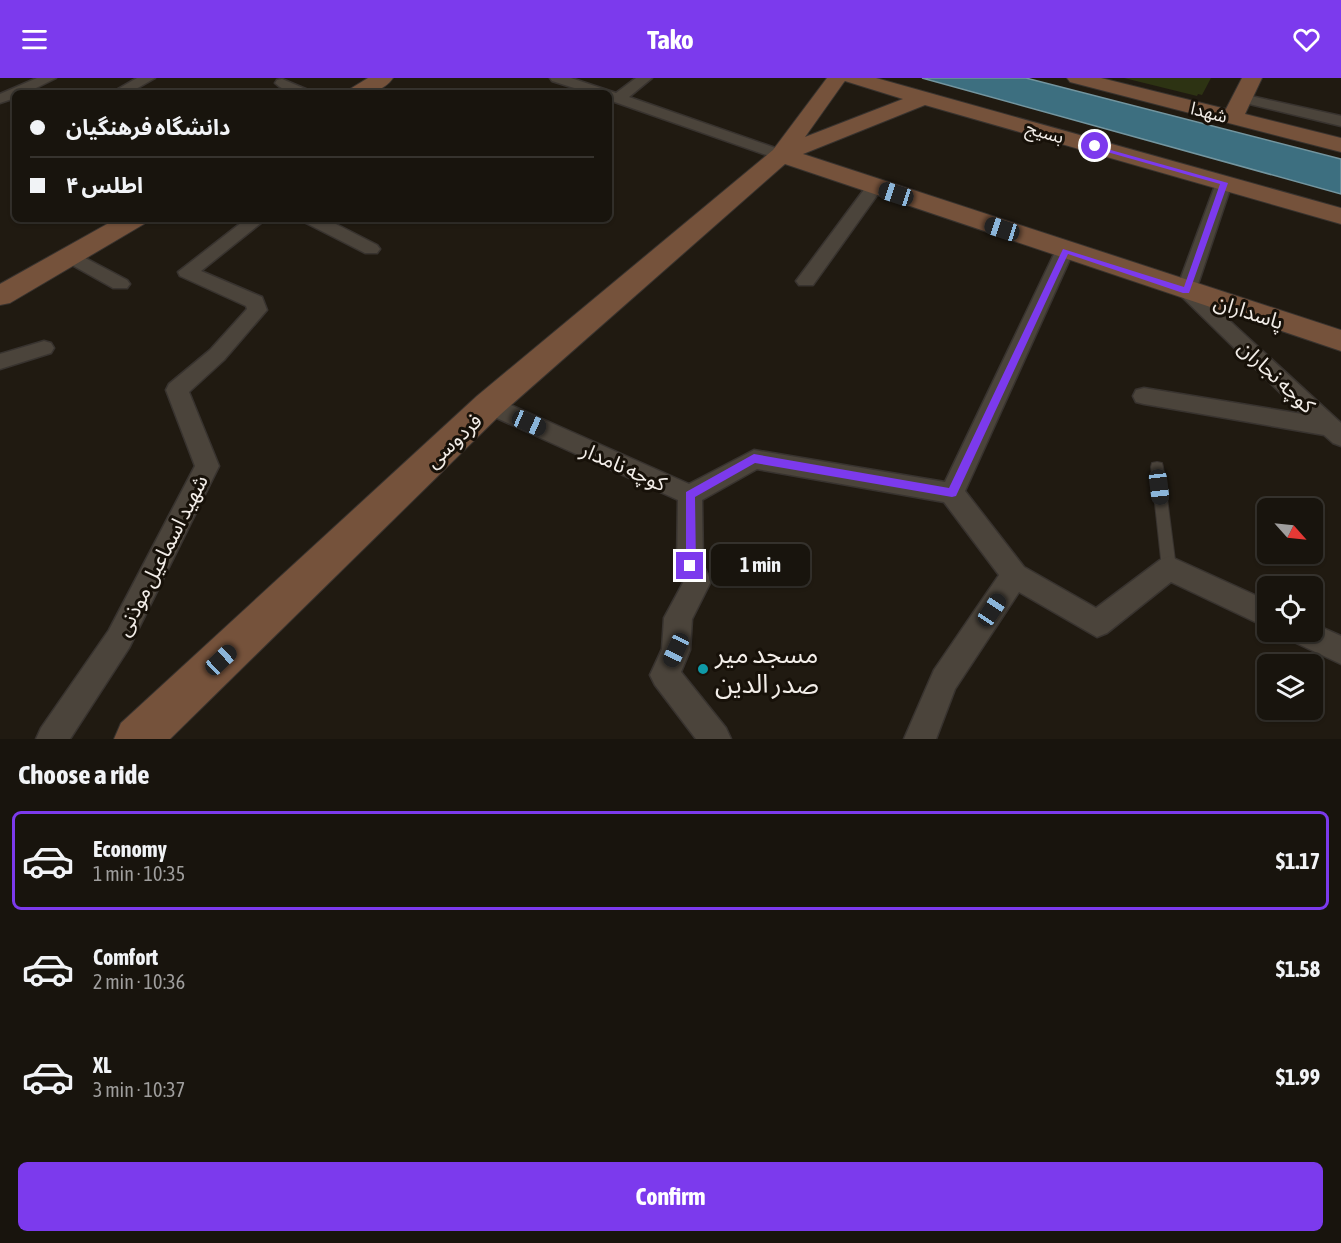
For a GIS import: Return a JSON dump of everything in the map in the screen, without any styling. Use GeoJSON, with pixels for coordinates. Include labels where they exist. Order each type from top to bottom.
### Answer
{"type":"FeatureCollection","features":[{"type":"Feature","properties":{"kind":"street"},"geometry":{"type":"LineString","coordinates":[[21,90],[49,78]]}},
{"type":"Feature","properties":{"kind":"street"},"geometry":{"type":"LineString","coordinates":[[124,90],[148,78]]}},
{"type":"Feature","properties":{"kind":"street"},"geometry":{"type":"LineString","coordinates":[[362,90],[383,78]]}},
{"type":"Feature","properties":{"kind":"street"},"geometry":{"type":"LineString","coordinates":[[557,78],[592,90]]}},
{"type":"Feature","properties":{"kind":"street"},"geometry":{"type":"LineString","coordinates":[[612,95],[645,78]]}},
{"type":"Feature","properties":{"kind":"street"},"geometry":{"type":"LineString","coordinates":[[781,155],[837,78]]}},
{"type":"Feature","properties":{"kind":"street","name":"بسیج"},"geometry":{"type":"LineString","coordinates":[[853,78],[1341,216]]}},
{"type":"Feature","properties":{"kind":"street","name":"شهدا"},"geometry":{"type":"LineString","coordinates":[[1077,78],[1341,145]]}},
{"type":"Feature","properties":{"kind":"street"},"geometry":{"type":"LineString","coordinates":[[1233,118],[1252,78]]}},
{"type":"Feature","properties":{"kind":"street"},"geometry":{"type":"LineString","coordinates":[[282,83],[297,90]]}},
{"type":"Feature","properties":{"kind":"street"},"geometry":{"type":"LineString","coordinates":[[612,97],[781,155],[923,98]]}},
{"type":"Feature","properties":{"kind":"street"},"geometry":{"type":"LineString","coordinates":[[1242,98],[1341,121]]}},
{"type":"Feature","properties":{"kind":"street","name":"پاسداران"},"geometry":{"type":"LineString","coordinates":[[781,155],[1341,341]]}},
{"type":"Feature","properties":{"kind":"street","name":"فردوسی"},"geometry":{"type":"LineString","coordinates":[[137,739],[489,405],[781,155]]}},
{"type":"Feature","properties":{"kind":"street"},"geometry":{"type":"LineString","coordinates":[[1186,291],[1224,183]]}},
{"type":"Feature","properties":{"kind":"street"},"geometry":{"type":"LineString","coordinates":[[806,281],[875,187]]}},
{"type":"Feature","properties":{"kind":"street"},"geometry":{"type":"LineString","coordinates":[[0,296],[130,222]]}},
{"type":"Feature","properties":{"kind":"street","name":"شهید اسماعیل موذنی"},"geometry":{"type":"LineString","coordinates":[[52,739],[119,639],[207,466],[177,390],[217,355],[257,310],[255,302],[187,272],[253,222]]}},
{"type":"Feature","properties":{"kind":"street"},"geometry":{"type":"LineString","coordinates":[[318,222],[371,249]]}},
{"type":"Feature","properties":{"kind":"street"},"geometry":{"type":"LineString","coordinates":[[1065,250],[952,493],[1015,575],[1097,624],[1169,568],[1257,610]]}},
{"type":"Feature","properties":{"kind":"street"},"geometry":{"type":"LineString","coordinates":[[70,256],[120,284]]}},
{"type":"Feature","properties":{"kind":"street","name":"کوچه نجاران"},"geometry":{"type":"LineString","coordinates":[[1186,291],[1336,432]]}},
{"type":"Feature","properties":{"kind":"street"},"geometry":{"type":"LineString","coordinates":[[0,362],[44,348]]}},
{"type":"Feature","properties":{"kind":"street"},"geometry":{"type":"LineString","coordinates":[[1144,396],[1336,432]]}},
{"type":"Feature","properties":{"kind":"street","name":"کوچه نامدار"},"geometry":{"type":"LineString","coordinates":[[489,405],[690,495],[754,459],[952,493]]}},
{"type":"Feature","properties":{"kind":"street"},"geometry":{"type":"LineString","coordinates":[[690,495],[690,566],[698,581],[678,618],[676,650],[664,675],[715,739]]}},
{"type":"Feature","properties":{"kind":"street"},"geometry":{"type":"LineString","coordinates":[[920,739],[944,680],[1015,575]]}},
{"type":"Feature","properties":{"kind":"street"},"geometry":{"type":"LineString","coordinates":[[1323,642],[1341,651]]}},
{"type":"Feature","properties":{"kind":"lane"},"geometry":{"type":"LineString","coordinates":[[1157,467],[1169,568]]}},
{"type":"Feature","properties":{"kind":"green space"},"geometry":{"type":"Polygon","coordinates":[[[1124,78],[1211,78],[1202,95],[1197,96],[1124,78]]]}},
{"type":"Feature","properties":{"kind":"water"},"geometry":{"type":"Polygon","coordinates":[[[922,78],[1026,78],[1341,159],[1341,194],[922,78]]]}},
{"type":"Feature","properties":{"kind":"place","name":"مسجد میر صدر الدین"},"geometry":{"type":"Point","coordinates":[703,669]}},
{"type":"Feature","properties":{"kind":"route"},"geometry":{"type":"LineString","coordinates":[[690,566],[690,495],[754,459],[952,493],[1065,250],[1186,291],[1224,183],[1095,146]]}}]}
